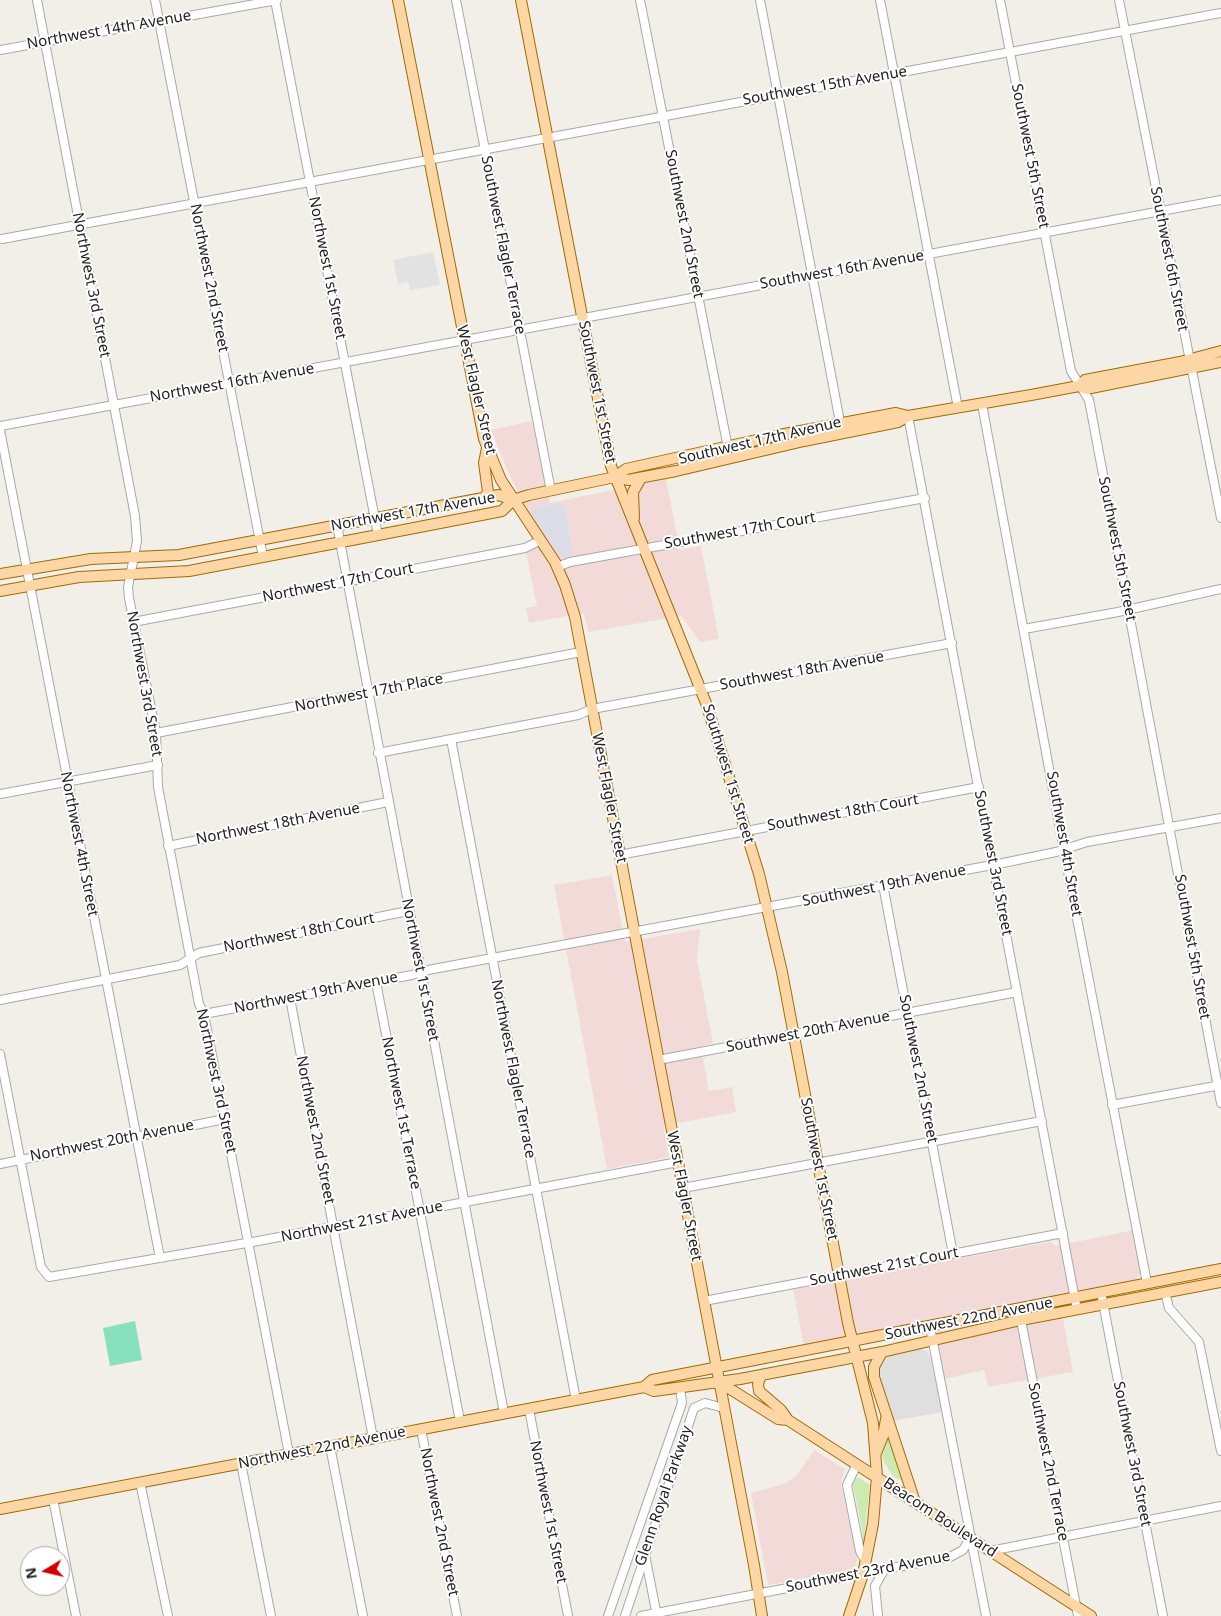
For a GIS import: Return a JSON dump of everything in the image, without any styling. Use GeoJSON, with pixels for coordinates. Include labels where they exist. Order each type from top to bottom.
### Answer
{"type":"FeatureCollection","features":[{"type":"Feature","properties":{"kind":"main road","name":"West Flagler Street"},"geometry":{"type":"LineString","coordinates":[[398,0],[464,340],[487,447],[500,478],[557,567],[571,604],[683,1188],[762,1616]]}},
{"type":"Feature","properties":{"kind":"main road","name":"Southwest 1st Street"},"geometry":{"type":"LineString","coordinates":[[520,0],[615,477],[646,548],[701,689],[746,831],[767,908],[852,1341],[871,1414],[876,1454],[873,1524],[863,1574],[849,1616]]}},
{"type":"Feature","properties":{"kind":"main road","name":"Southwest 17th Avenue"},"geometry":{"type":"LineString","coordinates":[[615,477],[628,480],[641,478],[831,435],[898,422],[908,416],[1079,386],[1086,389],[1191,363],[1221,351]]}},
{"type":"Feature","properties":{"kind":"main road","name":"Southwest 17th Avenue"},"geometry":{"type":"LineString","coordinates":[[1191,363],[1221,362]]}},
{"type":"Feature","properties":{"kind":"main road","name":"Southwest 17th Avenue"},"geometry":{"type":"LineString","coordinates":[[514,500],[615,477],[626,469],[840,422],[896,413],[908,416]]}},
{"type":"Feature","properties":{"kind":"main road"},"geometry":{"type":"LineString","coordinates":[[831,435],[839,428],[840,422]]}},
{"type":"Feature","properties":{"kind":"main road"},"geometry":{"type":"LineString","coordinates":[[484,498],[488,492],[484,463],[487,447]]}},
{"type":"Feature","properties":{"kind":"main road"},"geometry":{"type":"LineString","coordinates":[[728,448],[736,456]]}},
{"type":"Feature","properties":{"kind":"main road"},"geometry":{"type":"LineString","coordinates":[[634,521],[633,492],[641,478]]}},
{"type":"Feature","properties":{"kind":"main road","name":"Northwest 17th Avenue"},"geometry":{"type":"LineString","coordinates":[[0,574],[91,559],[179,555],[499,495],[514,500],[502,511],[189,571],[79,577],[0,591]]}},
{"type":"Feature","properties":{"kind":"main road","name":"Southwest 22nd Avenue"},"geometry":{"type":"LineString","coordinates":[[716,1368],[1221,1269]]}},
{"type":"Feature","properties":{"kind":"main road","name":"Southwest 22nd Avenue"},"geometry":{"type":"LineString","coordinates":[[719,1382],[882,1352],[1021,1320],[1221,1282]]}},
{"type":"Feature","properties":{"kind":"main road"},"geometry":{"type":"LineString","coordinates":[[882,1352],[876,1360],[874,1372],[886,1417],[915,1502]]}},
{"type":"Feature","properties":{"kind":"main road","name":"Northwest 22nd Avenue"},"geometry":{"type":"LineString","coordinates":[[0,1509],[644,1387],[652,1380],[716,1368]]}},
{"type":"Feature","properties":{"kind":"main road","name":"Beacom Boulevard"},"geometry":{"type":"LineString","coordinates":[[761,1375],[758,1384],[759,1391],[781,1410],[788,1420],[990,1551],[1077,1611],[1091,1616]]}},
{"type":"Feature","properties":{"kind":"main road","name":"Northwest 22nd Avenue"},"geometry":{"type":"LineString","coordinates":[[644,1387],[654,1391],[719,1382]]}},
{"type":"Feature","properties":{"kind":"main road","name":"Beacom Boulevard"},"geometry":{"type":"LineString","coordinates":[[719,1382],[778,1419],[788,1420]]}},
{"type":"Feature","properties":{"kind":"main road"},"geometry":{"type":"LineString","coordinates":[[876,1454],[883,1436],[886,1417]]}},
{"type":"Feature","properties":{"kind":"main road"},"geometry":{"type":"LineString","coordinates":[[758,1594],[767,1608],[769,1616]]}},
{"type":"Feature","properties":{"kind":"street","name":"Northwest 3rd Street"},"geometry":{"type":"LineString","coordinates":[[36,0],[136,525],[135,558],[130,575],[129,598],[156,733],[158,788],[168,846],[199,1004],[204,1014],[289,1454]]}},
{"type":"Feature","properties":{"kind":"street","name":"Northwest 2nd Street"},"geometry":{"type":"LineString","coordinates":[[155,0],[263,556]]}},
{"type":"Feature","properties":{"kind":"street","name":"Northwest 14th Avenue"},"geometry":{"type":"LineString","coordinates":[[0,50],[275,0]]}},
{"type":"Feature","properties":{"kind":"street","name":"Northwest 1st Street"},"geometry":{"type":"LineString","coordinates":[[275,0],[378,536]]}},
{"type":"Feature","properties":{"kind":"street","name":"Southwest Flagler Terrace"},"geometry":{"type":"LineString","coordinates":[[456,0],[551,491]]}},
{"type":"Feature","properties":{"kind":"street","name":"Southwest 2nd Street"},"geometry":{"type":"LineString","coordinates":[[640,0],[728,448]]}},
{"type":"Feature","properties":{"kind":"street"},"geometry":{"type":"LineString","coordinates":[[760,0],[840,422]]}},
{"type":"Feature","properties":{"kind":"street"},"geometry":{"type":"LineString","coordinates":[[880,0],[958,408]]}},
{"type":"Feature","properties":{"kind":"street","name":"Southwest 5th Street"},"geometry":{"type":"LineString","coordinates":[[1000,0],[1071,371],[1089,400],[1221,1103]]}},
{"type":"Feature","properties":{"kind":"street","name":"Southwest 6th Street"},"geometry":{"type":"LineString","coordinates":[[1119,0],[1221,518]]}},
{"type":"Feature","properties":{"kind":"street","name":"Southwest 15th Avenue"},"geometry":{"type":"LineString","coordinates":[[2,238],[1221,13]]}},
{"type":"Feature","properties":{"kind":"street","name":"Southwest 16th Avenue"},"geometry":{"type":"LineString","coordinates":[[464,340],[1221,200]]}},
{"type":"Feature","properties":{"kind":"street","name":"Northwest 16th Avenue"},"geometry":{"type":"LineString","coordinates":[[0,426],[464,340]]}},
{"type":"Feature","properties":{"kind":"street","name":"Southwest 4th Street"},"geometry":{"type":"LineString","coordinates":[[982,404],[1112,1105],[1147,1283]]}},
{"type":"Feature","properties":{"kind":"street","name":"Southwest 3rd Street"},"geometry":{"type":"LineString","coordinates":[[908,416],[1077,1310]]}},
{"type":"Feature","properties":{"kind":"street","name":"Northwest 4th Street"},"geometry":{"type":"LineString","coordinates":[[0,430],[66,781],[160,1258]]}},
{"type":"Feature","properties":{"kind":"street","name":"Southwest 17th Court"},"geometry":{"type":"LineString","coordinates":[[557,567],[570,562],[925,498]]}},
{"type":"Feature","properties":{"kind":"street","name":"Northwest 1st Street"},"geometry":{"type":"LineString","coordinates":[[337,526],[378,753],[504,1413]]}},
{"type":"Feature","properties":{"kind":"street","name":"Northwest 17th Court"},"geometry":{"type":"LineString","coordinates":[[133,622],[525,548],[541,540]]}},
{"type":"Feature","properties":{"kind":"street"},"geometry":{"type":"LineString","coordinates":[[1024,629],[1221,589]]}},
{"type":"Feature","properties":{"kind":"street","name":"Southwest 18th Avenue"},"geometry":{"type":"LineString","coordinates":[[592,709],[952,643]]}},
{"type":"Feature","properties":{"kind":"street","name":"Northwest 17th Place"},"geometry":{"type":"LineString","coordinates":[[156,733],[581,652]]}},
{"type":"Feature","properties":{"kind":"street"},"geometry":{"type":"LineString","coordinates":[[378,753],[578,715],[592,709]]}},
{"type":"Feature","properties":{"kind":"street","name":"Northwest Flagler Terrace"},"geometry":{"type":"LineString","coordinates":[[451,739],[576,1400]]}},
{"type":"Feature","properties":{"kind":"street"},"geometry":{"type":"LineString","coordinates":[[0,794],[158,764]]}},
{"type":"Feature","properties":{"kind":"street","name":"Southwest 18th Court"},"geometry":{"type":"LineString","coordinates":[[619,855],[979,787]]}},
{"type":"Feature","properties":{"kind":"street","name":"Northwest 18th Avenue"},"geometry":{"type":"LineString","coordinates":[[168,846],[388,802]]}},
{"type":"Feature","properties":{"kind":"street","name":"Southwest 19th Avenue"},"geometry":{"type":"LineString","coordinates":[[634,931],[993,865],[1065,850],[1087,842],[1221,818]]}},
{"type":"Feature","properties":{"kind":"street","name":"Southwest 2nd Street"},"geometry":{"type":"LineString","coordinates":[[883,885],[952,1254]]}},
{"type":"Feature","properties":{"kind":"street","name":"Northwest 18th Court"},"geometry":{"type":"LineString","coordinates":[[190,958],[199,953],[408,911]]}},
{"type":"Feature","properties":{"kind":"street","name":"Northwest 19th Avenue"},"geometry":{"type":"LineString","coordinates":[[204,1014],[634,931]]}},
{"type":"Feature","properties":{"kind":"street"},"geometry":{"type":"LineString","coordinates":[[0,1000],[180,965],[190,958]]}},
{"type":"Feature","properties":{"kind":"street","name":"Northwest 1st Terrace"},"geometry":{"type":"LineString","coordinates":[[376,982],[460,1421]]}},
{"type":"Feature","properties":{"kind":"street","name":"Southwest 20th Avenue"},"geometry":{"type":"LineString","coordinates":[[658,1060],[1017,992]]}},
{"type":"Feature","properties":{"kind":"street","name":"Northwest 2nd Street"},"geometry":{"type":"LineString","coordinates":[[290,998],[373,1438]]}},
{"type":"Feature","properties":{"kind":"street"},"geometry":{"type":"LineString","coordinates":[[0,1054],[22,1160]]}},
{"type":"Feature","properties":{"kind":"street"},"geometry":{"type":"LineString","coordinates":[[1112,1105],[1219,1085]]}},
{"type":"Feature","properties":{"kind":"street","name":"Northwest 20th Avenue"},"geometry":{"type":"LineString","coordinates":[[0,1164],[224,1119]]}},
{"type":"Feature","properties":{"kind":"street"},"geometry":{"type":"LineString","coordinates":[[683,1188],[1042,1121]]}},
{"type":"Feature","properties":{"kind":"street","name":"Northwest 21st Avenue"},"geometry":{"type":"LineString","coordinates":[[22,1160],[42,1267],[46,1275],[54,1277],[334,1227],[678,1162]]}},
{"type":"Feature","properties":{"kind":"street","name":"Southwest 21st Court"},"geometry":{"type":"LineString","coordinates":[[704,1301],[1063,1233]]}},
{"type":"Feature","properties":{"kind":"street","name":"Southwest 3rd Street"},"geometry":{"type":"LineString","coordinates":[[1101,1292],[1164,1616]]}},
{"type":"Feature","properties":{"kind":"street"},"geometry":{"type":"LineString","coordinates":[[1165,1292],[1169,1308],[1199,1342],[1221,1452]]}},
{"type":"Feature","properties":{"kind":"street","name":"Southwest 2nd Terrace"},"geometry":{"type":"LineString","coordinates":[[1019,1308],[1077,1611]]}},
{"type":"Feature","properties":{"kind":"street"},"geometry":{"type":"LineString","coordinates":[[930,1327],[986,1616]]}},
{"type":"Feature","properties":{"kind":"street","name":"Glenn Royal Parkway"},"geometry":{"type":"LineString","coordinates":[[608,1616],[682,1403],[680,1387]]}},
{"type":"Feature","properties":{"kind":"street","name":"Glenn Royal Parkway"},"geometry":{"type":"LineString","coordinates":[[625,1616],[694,1408],[706,1402],[724,1408]]}},
{"type":"Feature","properties":{"kind":"street","name":"Northwest 1st Street"},"geometry":{"type":"LineString","coordinates":[[529,1409],[568,1616]]}},
{"type":"Feature","properties":{"kind":"street","name":"Northwest 2nd Street"},"geometry":{"type":"LineString","coordinates":[[421,1429],[457,1616]]}},
{"type":"Feature","properties":{"kind":"street"},"geometry":{"type":"LineString","coordinates":[[330,1446],[364,1616]]}},
{"type":"Feature","properties":{"kind":"street"},"geometry":{"type":"LineString","coordinates":[[241,1463],[271,1616]]}},
{"type":"Feature","properties":{"kind":"street"},"geometry":{"type":"LineString","coordinates":[[857,1464],[847,1481],[847,1488],[860,1552],[866,1562]]}},
{"type":"Feature","properties":{"kind":"street"},"geometry":{"type":"LineString","coordinates":[[140,1482],[168,1616]]}},
{"type":"Feature","properties":{"kind":"street"},"geometry":{"type":"LineString","coordinates":[[53,1498],[76,1616]]}},
{"type":"Feature","properties":{"kind":"street"},"geometry":{"type":"LineString","coordinates":[[990,1551],[1221,1506]]}},
{"type":"Feature","properties":{"kind":"street","name":"Southwest 23rd Avenue"},"geometry":{"type":"LineString","coordinates":[[641,1616],[950,1557],[963,1550],[970,1538]]}},
{"type":"Feature","properties":{"kind":"street"},"geometry":{"type":"LineString","coordinates":[[645,1554],[657,1614]]}},
{"type":"Feature","properties":{"kind":"street"},"geometry":{"type":"LineString","coordinates":[[878,1616],[875,1586],[884,1570]]}},
{"type":"Feature","properties":{"kind":"shaded area"},"geometry":{"type":"Polygon","coordinates":[[[433,252],[440,285],[410,290],[408,282],[398,284],[393,260],[433,252]]]}},
{"type":"Feature","properties":{"kind":"shaded area"},"geometry":{"type":"Polygon","coordinates":[[[532,421],[550,503],[666,479],[680,550],[701,546],[719,639],[700,642],[681,616],[588,632],[584,613],[529,623],[526,608],[537,606],[526,552],[549,542],[530,516],[505,465],[491,430],[532,421]]]}},
{"type":"Feature","properties":{"kind":"shaded area"},"geometry":{"type":"Polygon","coordinates":[[[564,503],[573,555],[560,557],[530,513],[535,508],[564,503]]]}},
{"type":"Feature","properties":{"kind":"shaded area"},"geometry":{"type":"Polygon","coordinates":[[[612,875],[625,942],[700,929],[697,960],[713,1043],[701,1046],[709,1091],[732,1087],[736,1112],[663,1126],[669,1157],[607,1169],[554,885],[612,875]]]}},
{"type":"Feature","properties":{"kind":"shaded area"},"geometry":{"type":"Polygon","coordinates":[[[1134,1230],[1140,1274],[1134,1282],[1059,1297],[1073,1372],[988,1387],[984,1370],[944,1379],[933,1322],[804,1347],[793,1289],[1050,1242],[1056,1246],[1134,1230]]]}},
{"type":"Feature","properties":{"kind":"shaded area"},"geometry":{"type":"Polygon","coordinates":[[[917,1347],[927,1351],[930,1357],[943,1412],[892,1421],[879,1387],[878,1363],[885,1356],[917,1347]]]}},
{"type":"Feature","properties":{"kind":"shaded area"},"geometry":{"type":"Polygon","coordinates":[[[814,1450],[845,1469],[841,1483],[857,1558],[856,1566],[853,1570],[768,1585],[751,1493],[784,1484],[797,1475],[814,1450]]]}},
{"type":"Feature","properties":{"kind":"green space"},"geometry":{"type":"Polygon","coordinates":[[[135,1321],[142,1360],[110,1366],[103,1328],[135,1321]]]}},
{"type":"Feature","properties":{"kind":"green space"},"geometry":{"type":"Polygon","coordinates":[[[888,1435],[904,1482],[893,1476],[884,1462],[882,1455],[888,1435]]]}},
{"type":"Feature","properties":{"kind":"green space"},"geometry":{"type":"Polygon","coordinates":[[[855,1478],[859,1478],[870,1485],[863,1549],[861,1542],[863,1534],[853,1485],[855,1478]]]}}]}
